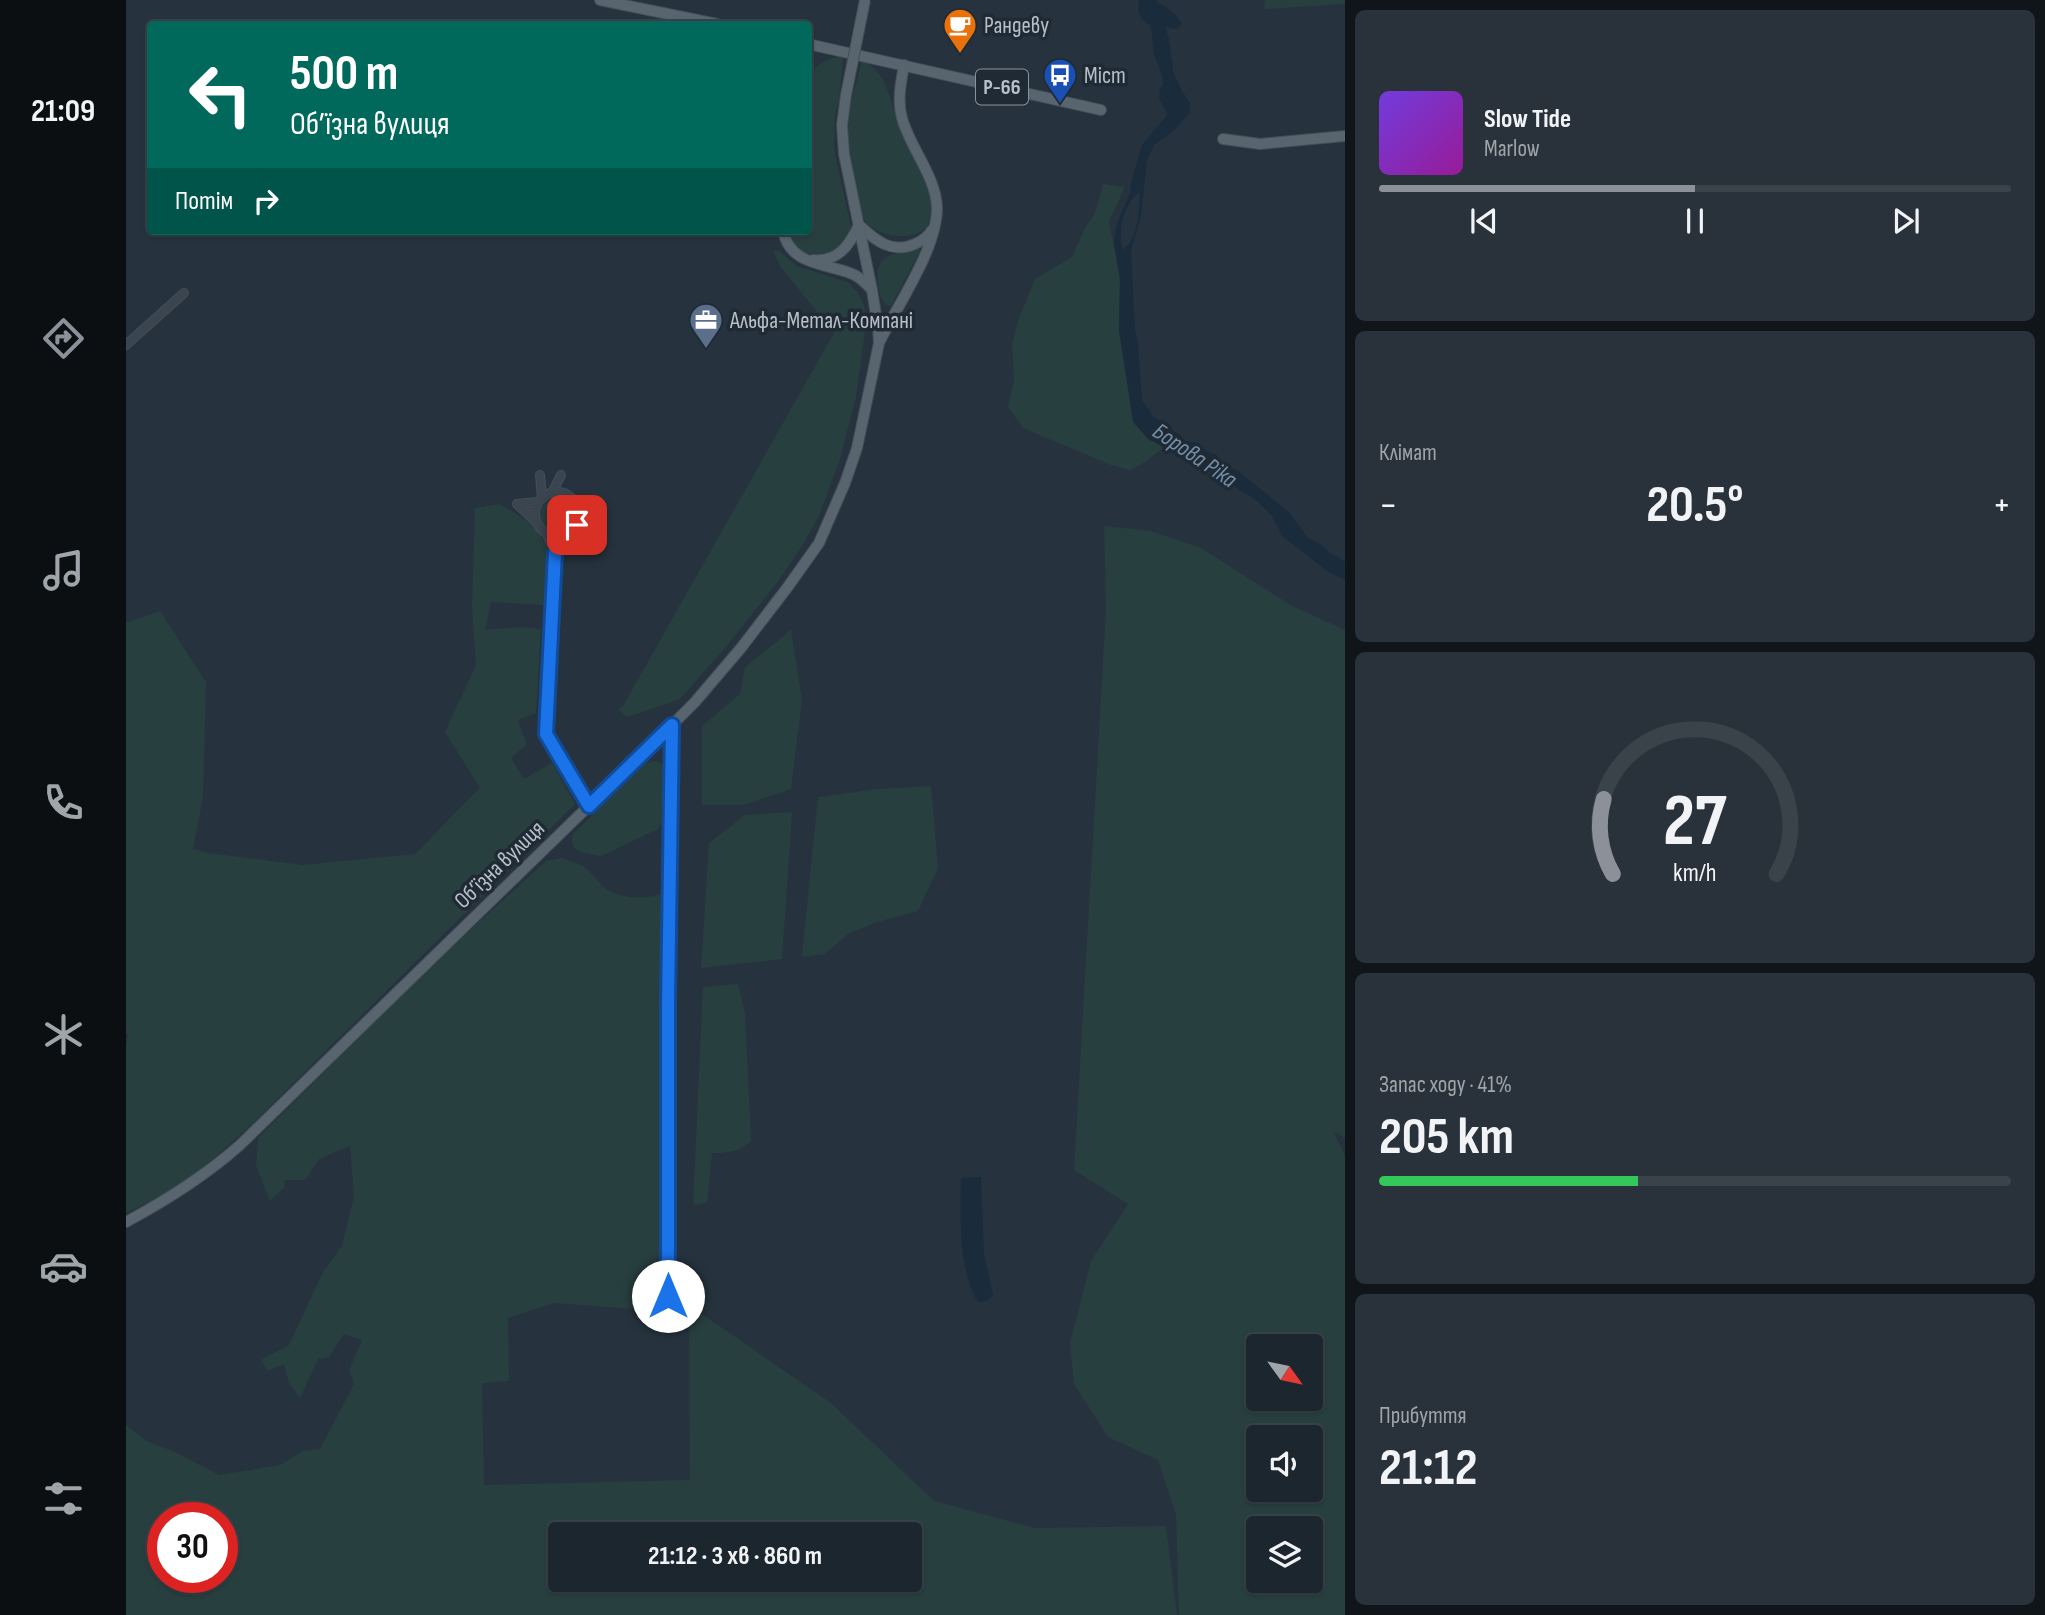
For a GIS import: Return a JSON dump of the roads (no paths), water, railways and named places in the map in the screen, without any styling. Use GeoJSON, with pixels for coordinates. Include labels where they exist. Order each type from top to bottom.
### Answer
{"type":"FeatureCollection","features":[{"type":"Feature","properties":{"kind":"main road"},"geometry":{"type":"LineString","coordinates":[[600,0],[702,21]]}},
{"type":"Feature","properties":{"kind":"main road"},"geometry":{"type":"LineString","coordinates":[[865,0],[842,125],[844,154],[872,290],[878,343]]}},
{"type":"Feature","properties":{"kind":"main road","name":"Р-66"},"geometry":{"type":"LineString","coordinates":[[812,45],[1101,110]]}},
{"type":"Feature","properties":{"kind":"main road"},"geometry":{"type":"LineString","coordinates":[[878,343],[932,240],[937,207],[934,191],[901,115],[900,91],[904,65]]}},
{"type":"Feature","properties":{"kind":"main road"},"geometry":{"type":"LineString","coordinates":[[1223,139],[1261,144],[1345,136]]}},
{"type":"Feature","properties":{"kind":"main road"},"geometry":{"type":"LineString","coordinates":[[859,225],[872,238],[895,248],[920,242],[929,235],[935,225]]}},
{"type":"Feature","properties":{"kind":"main road"},"geometry":{"type":"LineString","coordinates":[[807,260],[821,261],[835,257],[848,246],[859,225]]}},
{"type":"Feature","properties":{"kind":"main road"},"geometry":{"type":"LineString","coordinates":[[784,235],[792,250],[807,260],[850,273],[864,281],[872,290]]}},
{"type":"Feature","properties":{"kind":"main road","name":"Об’їзна вулиця"},"geometry":{"type":"LineString","coordinates":[[126,1222],[180,1191],[240,1146],[695,702],[741,648],[819,543],[857,448],[878,343]]}},
{"type":"Feature","properties":{"kind":"street"},"geometry":{"type":"LineString","coordinates":[[126,345],[184,293]]}},
{"type":"Feature","properties":{"kind":"street"},"geometry":{"type":"LineString","coordinates":[[537,523],[535,513],[561,475],[564,492],[576,501],[580,512],[577,525],[555,553]]}},
{"type":"Feature","properties":{"kind":"street"},"geometry":{"type":"LineString","coordinates":[[564,492],[517,504],[547,534],[555,553],[546,734],[589,806]]}},
{"type":"Feature","properties":{"kind":"street"},"geometry":{"type":"LineString","coordinates":[[547,534],[568,534]]}},
{"type":"Feature","properties":{"kind":"street"},"geometry":{"type":"LineString","coordinates":[[667,1317],[672,725]]}},
{"type":"Feature","properties":{"kind":"water"},"geometry":{"type":"Polygon","coordinates":[[[1139,0],[1152,1],[1169,9],[1182,24],[1177,29],[1163,27],[1158,40],[1190,103],[1190,113],[1171,133],[1154,145],[1147,161],[1141,216],[1131,251],[1142,400],[1153,416],[1185,441],[1198,443],[1208,452],[1216,454],[1224,466],[1237,470],[1289,512],[1308,538],[1345,561],[1345,580],[1328,572],[1282,536],[1271,515],[1216,469],[1148,439],[1133,422],[1119,331],[1120,279],[1114,242],[1117,223],[1130,193],[1142,145],[1168,114],[1159,99],[1163,83],[1154,55],[1151,26],[1141,18],[1139,0]],[[1140,194],[1133,198],[1125,212],[1121,235],[1123,250],[1135,232],[1140,194]]]}},
{"type":"Feature","properties":{"kind":"water"},"geometry":{"type":"Polygon","coordinates":[[[981,1177],[984,1253],[993,1295],[987,1301],[978,1302],[971,1289],[964,1258],[961,1178],[981,1177]]]}},
{"type":"Feature","properties":{"kind":"waterway","name":"Борова Ріка"},"geometry":{"type":"LineString","coordinates":[[1150,0],[1162,40],[1166,68]]}},
{"type":"Feature","properties":{"kind":"place","name":"Рандеву"},"geometry":{"type":"Point","coordinates":[960,55]}},
{"type":"Feature","properties":{"kind":"place","name":"Міст"},"geometry":{"type":"Point","coordinates":[1060,105]}},
{"type":"Feature","properties":{"kind":"place","name":"Альфа-Метал-Компані"},"geometry":{"type":"Point","coordinates":[706,350]}}]}
